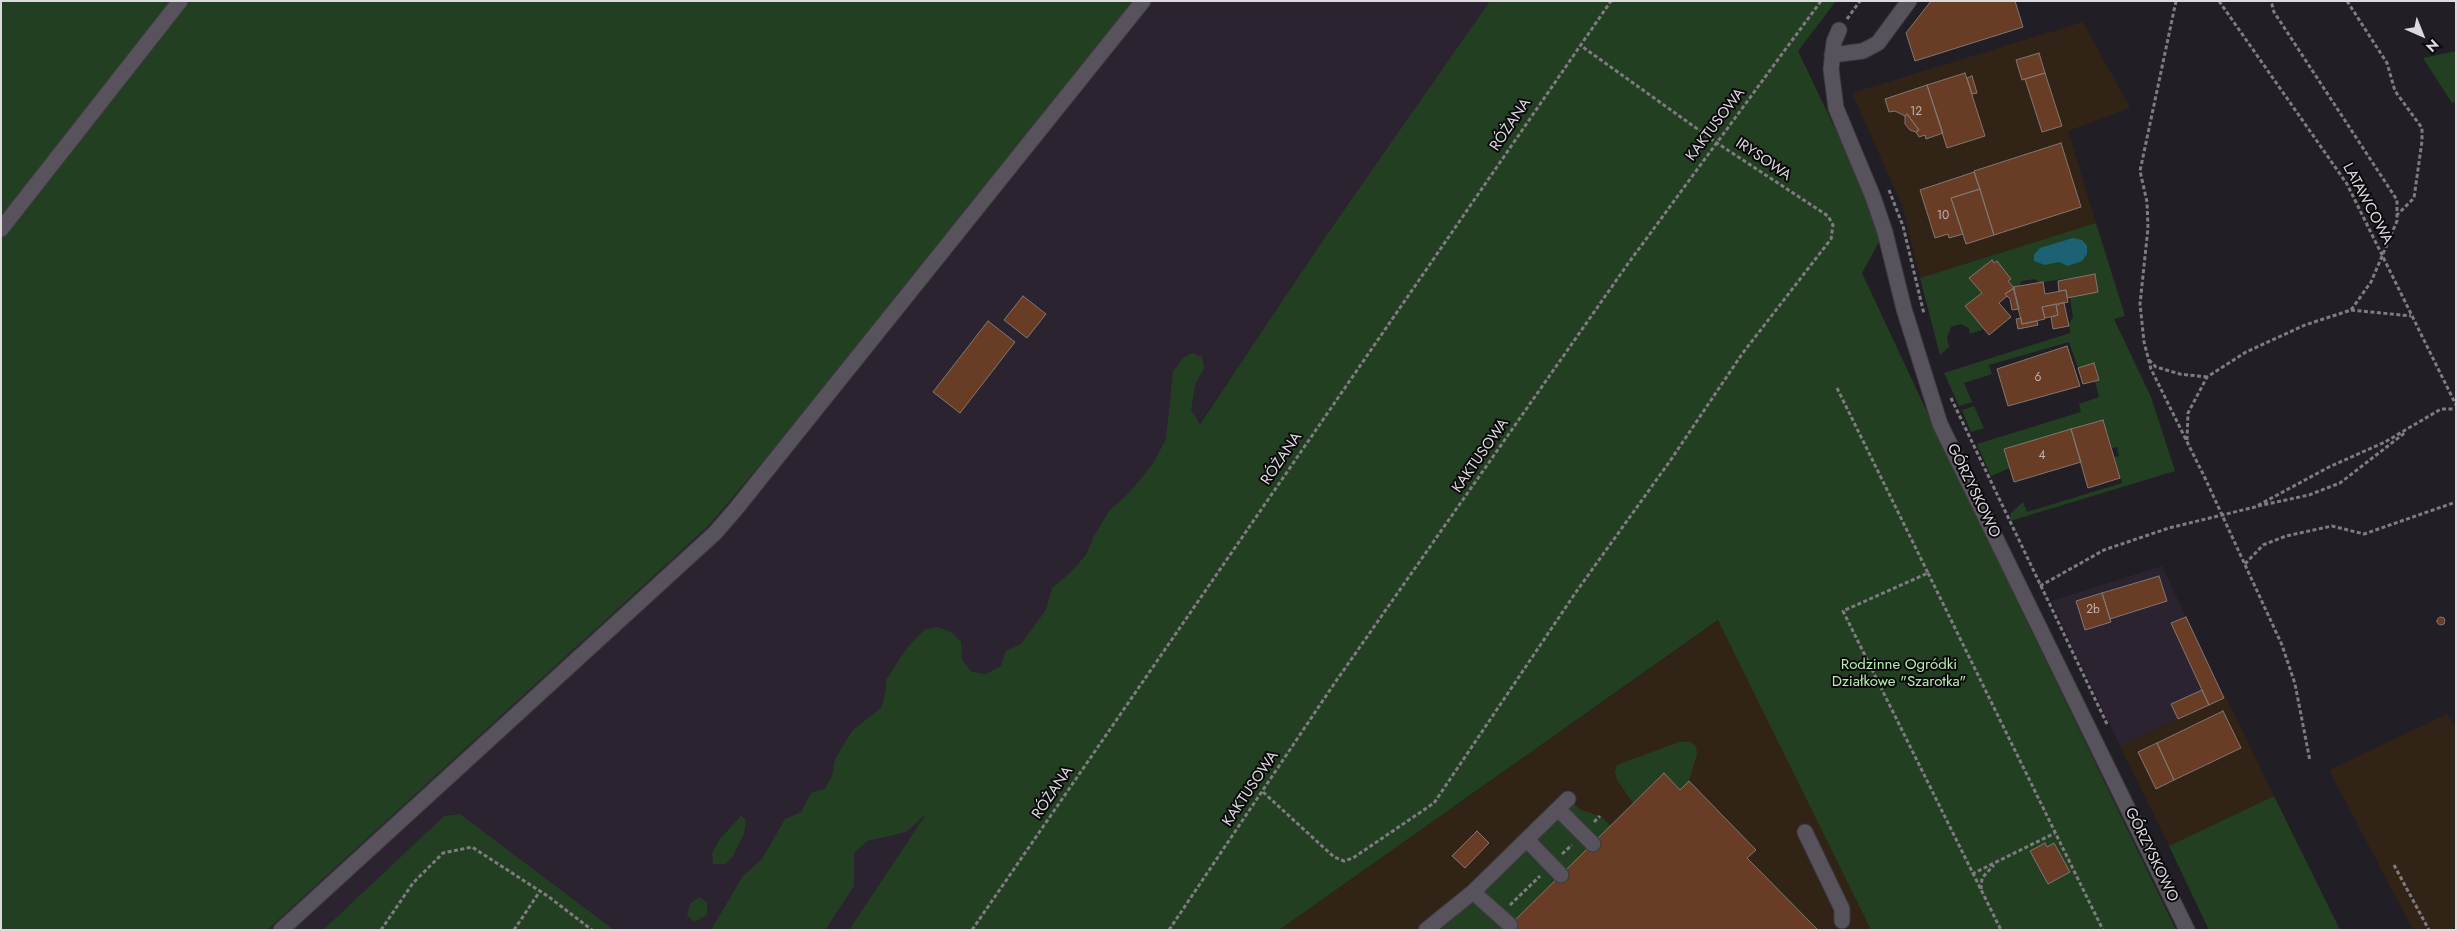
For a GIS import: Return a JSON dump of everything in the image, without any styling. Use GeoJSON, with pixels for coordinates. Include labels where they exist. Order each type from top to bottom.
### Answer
{"type":"FeatureCollection","features":[{"type":"Feature","properties":{"kind":"street"},"geometry":{"type":"LineString","coordinates":[[1,229],[180,1]]}},
{"type":"Feature","properties":{"kind":"street"},"geometry":{"type":"LineString","coordinates":[[281,930],[720,527],[1143,1]]}},
{"type":"Feature","properties":{"kind":"street"},"geometry":{"type":"LineString","coordinates":[[1832,55],[1863,51],[1878,42],[1909,1]]}},
{"type":"Feature","properties":{"kind":"street","name":"GÓRZYSKOWO"},"geometry":{"type":"LineString","coordinates":[[1839,30],[1832,55],[1831,82],[1836,108],[1873,197],[1885,232],[1904,310],[1940,424],[2187,930]]}},
{"type":"Feature","properties":{"kind":"street"},"geometry":{"type":"LineString","coordinates":[[1426,930],[1473,892],[1563,804],[1593,844]]}},
{"type":"Feature","properties":{"kind":"street"},"geometry":{"type":"LineString","coordinates":[[1805,832],[1842,909],[1842,921]]}},
{"type":"Feature","properties":{"kind":"street"},"geometry":{"type":"LineString","coordinates":[[1527,840],[1561,875]]}},
{"type":"Feature","properties":{"kind":"street"},"geometry":{"type":"LineString","coordinates":[[1473,892],[1510,925]]}},
{"type":"Feature","properties":{"kind":"path","name":"RÓŻANA"},"geometry":{"type":"LineString","coordinates":[[972,930],[1611,1]]}},
{"type":"Feature","properties":{"kind":"path","name":"KAKTUSOWA"},"geometry":{"type":"LineString","coordinates":[[1169,930],[1334,684],[1627,266],[1821,1]]}},
{"type":"Feature","properties":{"kind":"path"},"geometry":{"type":"LineString","coordinates":[[2176,1],[2140,171],[2147,202],[2148,228],[2140,304],[2144,342],[2149,360],[2285,653],[2295,684],[2310,761]]}},
{"type":"Feature","properties":{"kind":"path","name":"LATAWCOWA"},"geometry":{"type":"LineString","coordinates":[[2219,1],[2347,184],[2456,407]]}},
{"type":"Feature","properties":{"kind":"path"},"geometry":{"type":"LineString","coordinates":[[2271,1],[2274,12],[2396,200],[2397,221],[2371,282],[2351,310]]}},
{"type":"Feature","properties":{"kind":"path"},"geometry":{"type":"LineString","coordinates":[[2347,1],[2387,63],[2395,91],[2422,128],[2414,198],[2397,216]]}},
{"type":"Feature","properties":{"kind":"path","name":"IRYSOWA"},"geometry":{"type":"LineString","coordinates":[[1263,792],[1334,857],[1344,861],[1354,858],[1434,803],[1576,592],[1670,461],[1742,354],[1831,238],[1833,225],[1828,216],[1717,143],[1580,45]]}},
{"type":"Feature","properties":{"kind":"path"},"geometry":{"type":"LineString","coordinates":[[1887,185],[1903,226],[1926,318]]}},
{"type":"Feature","properties":{"kind":"path"},"geometry":{"type":"LineString","coordinates":[[2187,441],[2188,413],[2207,377],[2246,352],[2305,325],[2351,310],[2412,316]]}},
{"type":"Feature","properties":{"kind":"path"},"geometry":{"type":"LineString","coordinates":[[2149,360],[2156,367],[2180,374],[2207,377]]}},
{"type":"Feature","properties":{"kind":"path"},"geometry":{"type":"LineString","coordinates":[[1837,388],[2103,930]]}},
{"type":"Feature","properties":{"kind":"path"},"geometry":{"type":"LineString","coordinates":[[1949,394],[2040,586]]}},
{"type":"Feature","properties":{"kind":"path"},"geometry":{"type":"LineString","coordinates":[[2024,595],[2104,550],[2169,528],[2309,496],[2340,483],[2374,454],[2422,420],[2441,408],[2456,407]]}},
{"type":"Feature","properties":{"kind":"path"},"geometry":{"type":"LineString","coordinates":[[2255,507],[2422,420]]}},
{"type":"Feature","properties":{"kind":"path"},"geometry":{"type":"LineString","coordinates":[[2245,564],[2263,545],[2286,536],[2332,526],[2364,534],[2456,502]]}},
{"type":"Feature","properties":{"kind":"path"},"geometry":{"type":"LineString","coordinates":[[1928,573],[1844,611],[2001,930]]}},
{"type":"Feature","properties":{"kind":"path"},"geometry":{"type":"LineString","coordinates":[[1972,874],[2056,833]]}},
{"type":"Feature","properties":{"kind":"path"},"geometry":{"type":"LineString","coordinates":[[381,930],[413,883],[443,853],[472,847],[540,891],[592,930]]}},
{"type":"Feature","properties":{"kind":"path"},"geometry":{"type":"LineString","coordinates":[[1981,890],[1982,878],[1996,862]]}},
{"type":"Feature","properties":{"kind":"path"},"geometry":{"type":"LineString","coordinates":[[2394,865],[2429,930]]}},
{"type":"Feature","properties":{"kind":"path"},"geometry":{"type":"LineString","coordinates":[[514,930],[540,891]]}},
{"type":"Feature","properties":{"kind":"shaded area"},"geometry":{"type":"Polygon","coordinates":[[[1,1],[1490,1],[1199,424],[927,812],[849,930],[614,930],[459,814],[444,816],[323,930],[1,930],[1,1]]]}},
{"type":"Feature","properties":{"kind":"shaded area"},"geometry":{"type":"Polygon","coordinates":[[[2083,22],[2130,108],[2068,131],[2096,223],[1920,278],[1903,208],[1852,93],[2083,22]]]}},
{"type":"Feature","properties":{"kind":"shaded area"},"geometry":{"type":"Polygon","coordinates":[[[2162,566],[2224,698],[2120,746],[2051,601],[2162,566]]]}},
{"type":"Feature","properties":{"kind":"shaded area"},"geometry":{"type":"Polygon","coordinates":[[[1719,620],[1871,930],[1279,930],[1719,620]]]}},
{"type":"Feature","properties":{"kind":"shaded area"},"geometry":{"type":"Polygon","coordinates":[[[2226,697],[2274,796],[2169,846],[2120,746],[2226,697]]]}},
{"type":"Feature","properties":{"kind":"shaded area"},"geometry":{"type":"Polygon","coordinates":[[[2447,714],[2456,728],[2456,930],[2413,930],[2329,770],[2447,714]]]}},
{"type":"Feature","properties":{"kind":"green space"},"geometry":{"type":"Polygon","coordinates":[[[1,1],[1133,1],[775,447],[709,525],[267,930],[1,930],[1,1]]]}},
{"type":"Feature","properties":{"kind":"green space","name":"Rodzinne Ogródki Działkowe \"Szarotka\""},"geometry":{"type":"Polygon","coordinates":[[[1490,1],[1836,1],[1798,51],[1863,187],[1880,240],[1862,273],[1966,495],[2176,930],[1871,930],[1718,620],[1279,930],[849,930],[926,814],[906,832],[867,841],[854,853],[854,886],[825,930],[711,930],[743,876],[762,859],[785,819],[801,812],[811,793],[825,789],[832,776],[835,759],[852,731],[881,708],[886,691],[886,680],[907,648],[924,630],[937,627],[953,633],[961,642],[962,659],[971,672],[986,674],[1001,666],[1006,651],[1021,644],[1046,610],[1052,588],[1070,573],[1086,555],[1094,536],[1110,510],[1128,494],[1153,464],[1166,439],[1173,372],[1183,358],[1192,353],[1202,357],[1204,368],[1195,385],[1191,410],[1200,424],[1324,239],[1490,1]]]}},
{"type":"Feature","properties":{"kind":"green space"},"geometry":{"type":"Polygon","coordinates":[[[2456,51],[2456,102],[2452,103],[2423,58],[2456,51]]]}},
{"type":"Feature","properties":{"kind":"green space"},"geometry":{"type":"Polygon","coordinates":[[[2096,223],[2125,316],[2114,319],[2151,397],[2175,471],[2010,521],[2011,513],[2023,502],[2027,512],[2122,483],[2114,457],[2119,456],[2117,447],[2112,448],[2103,420],[2004,449],[2010,468],[1991,476],[1977,444],[2081,412],[2079,404],[2099,397],[2095,381],[2099,379],[2094,364],[2078,368],[2069,342],[1989,365],[1992,374],[1964,383],[1972,402],[1959,406],[1944,373],[2070,333],[2069,324],[2073,317],[2070,298],[2067,298],[2098,291],[2095,274],[2044,282],[2039,282],[2035,279],[2022,281],[2019,286],[2013,287],[2008,281],[2011,279],[1997,261],[1994,263],[1991,260],[1970,278],[1982,293],[1965,306],[1984,329],[1970,334],[1969,328],[1961,324],[1951,327],[1947,337],[1949,347],[1940,355],[1920,278],[2096,223]]]}},
{"type":"Feature","properties":{"kind":"green space"},"geometry":{"type":"Polygon","coordinates":[[[1974,406],[1984,428],[1971,432],[1962,410],[1974,406]]]}},
{"type":"Feature","properties":{"kind":"green space"},"geometry":{"type":"Polygon","coordinates":[[[1679,742],[1690,742],[1696,746],[1697,754],[1689,781],[1680,790],[1664,774],[1634,804],[1617,780],[1615,772],[1617,765],[1679,742]]]}},
{"type":"Feature","properties":{"kind":"green space"},"geometry":{"type":"Polygon","coordinates":[[[2274,796],[2340,930],[2209,930],[2169,846],[2274,796]]]}},
{"type":"Feature","properties":{"kind":"green space"},"geometry":{"type":"Polygon","coordinates":[[[1568,799],[1581,810],[1600,816],[1611,826],[1505,930],[1426,930],[1568,799]]]}},
{"type":"Feature","properties":{"kind":"green space"},"geometry":{"type":"Polygon","coordinates":[[[460,814],[614,930],[323,930],[444,816],[460,814]]]}},
{"type":"Feature","properties":{"kind":"green space"},"geometry":{"type":"Polygon","coordinates":[[[741,816],[746,820],[744,833],[733,856],[725,864],[713,864],[712,853],[720,839],[741,816]]]}},
{"type":"Feature","properties":{"kind":"green space"},"geometry":{"type":"Polygon","coordinates":[[[699,897],[707,902],[707,915],[694,922],[687,915],[690,904],[699,897]]]}},
{"type":"Feature","properties":{"kind":"water"},"geometry":{"type":"Polygon","coordinates":[[[2073,238],[2082,240],[2087,246],[2087,254],[2082,261],[2068,266],[2059,262],[2045,265],[2034,261],[2034,255],[2040,248],[2073,238]]]}},
{"type":"Feature","properties":{"kind":"building"},"geometry":{"type":"Polygon","coordinates":[[[1931,1],[2015,1],[2023,27],[1915,61],[1906,33],[1931,1]]]}},
{"type":"Feature","properties":{"kind":"building"},"geometry":{"type":"Polygon","coordinates":[[[2039,53],[2045,73],[2022,80],[2016,60],[2039,53]]]}},
{"type":"Feature","properties":{"kind":"building"},"geometry":{"type":"Polygon","coordinates":[[[1965,73],[1985,136],[1947,148],[1927,85],[1965,73]]]}},
{"type":"Feature","properties":{"kind":"building"},"geometry":{"type":"Polygon","coordinates":[[[2045,73],[2062,126],[2042,132],[2025,79],[2045,73]]]}},
{"type":"Feature","properties":{"kind":"building"},"geometry":{"type":"Polygon","coordinates":[[[1972,76],[1977,93],[1972,94],[1967,78],[1972,76]]]}},
{"type":"Feature","properties":{"kind":"building"},"geometry":{"type":"Polygon","coordinates":[[[1927,85],[1943,133],[1926,139],[1925,135],[1919,137],[1916,132],[1919,130],[1907,114],[1905,116],[1895,111],[1889,112],[1885,99],[1927,85]]]}},
{"type":"Feature","properties":{"kind":"building"},"geometry":{"type":"Polygon","coordinates":[[[1907,114],[1919,130],[1916,132],[1910,130],[1905,124],[1905,116],[1907,114]]]}},
{"type":"Feature","properties":{"kind":"building"},"geometry":{"type":"Polygon","coordinates":[[[2061,143],[2081,207],[1994,235],[1974,171],[2061,143]]]}},
{"type":"Feature","properties":{"kind":"building"},"geometry":{"type":"Polygon","coordinates":[[[1974,172],[1980,189],[1951,198],[1963,234],[1949,238],[1948,234],[1935,238],[1920,190],[1974,172]]]}},
{"type":"Feature","properties":{"kind":"building"},"geometry":{"type":"Polygon","coordinates":[[[1980,189],[1994,235],[1966,244],[1951,198],[1980,189]]]}},
{"type":"Feature","properties":{"kind":"building"},"geometry":{"type":"Polygon","coordinates":[[[1992,260],[1994,263],[1997,261],[2011,279],[2008,281],[2014,288],[2005,294],[2007,296],[1999,303],[2011,317],[1989,335],[1965,306],[1982,293],[1969,278],[1992,260]]]}},
{"type":"Feature","properties":{"kind":"building"},"geometry":{"type":"Polygon","coordinates":[[[2095,274],[2098,292],[2067,298],[2066,290],[2059,291],[2058,281],[2095,274]]]}},
{"type":"Feature","properties":{"kind":"building"},"geometry":{"type":"Polygon","coordinates":[[[2043,282],[2045,294],[2066,290],[2068,302],[2042,307],[2045,319],[2022,324],[2013,287],[2043,282]]]}},
{"type":"Feature","properties":{"kind":"building"},"geometry":{"type":"Polygon","coordinates":[[[2014,288],[2019,309],[2012,310],[2010,299],[2005,294],[2014,288]]]}},
{"type":"Feature","properties":{"kind":"building"},"geometry":{"type":"Polygon","coordinates":[[[1023,296],[1046,314],[1027,338],[1004,320],[1023,296]]]}},
{"type":"Feature","properties":{"kind":"building"},"geometry":{"type":"Polygon","coordinates":[[[2064,303],[2069,326],[2053,329],[2051,317],[2058,315],[2056,306],[2064,303]]]}},
{"type":"Feature","properties":{"kind":"building"},"geometry":{"type":"Polygon","coordinates":[[[2056,304],[2058,315],[2045,318],[2042,307],[2056,304]]]}},
{"type":"Feature","properties":{"kind":"building"},"geometry":{"type":"Polygon","coordinates":[[[2021,318],[2022,324],[2037,321],[2038,325],[2018,329],[2016,319],[2021,318]]]}},
{"type":"Feature","properties":{"kind":"building"},"geometry":{"type":"Polygon","coordinates":[[[988,321],[1015,342],[960,413],[933,392],[988,321]]]}},
{"type":"Feature","properties":{"kind":"building"},"geometry":{"type":"Polygon","coordinates":[[[2067,346],[2080,386],[2008,406],[1997,369],[2067,346]]]}},
{"type":"Feature","properties":{"kind":"building"},"geometry":{"type":"Polygon","coordinates":[[[2094,363],[2099,380],[2083,384],[2078,368],[2094,363]]]}},
{"type":"Feature","properties":{"kind":"building"},"geometry":{"type":"Polygon","coordinates":[[[2103,420],[2120,478],[2088,488],[2071,429],[2103,420]]]}},
{"type":"Feature","properties":{"kind":"building"},"geometry":{"type":"Polygon","coordinates":[[[2071,429],[2081,462],[2014,482],[2004,449],[2071,429]]]}},
{"type":"Feature","properties":{"kind":"building"},"geometry":{"type":"Polygon","coordinates":[[[2159,576],[2167,601],[2110,619],[2102,593],[2159,576]]]}},
{"type":"Feature","properties":{"kind":"building"},"geometry":{"type":"Polygon","coordinates":[[[2102,593],[2111,622],[2085,630],[2076,601],[2102,593]]]}},
{"type":"Feature","properties":{"kind":"building"},"geometry":{"type":"Polygon","coordinates":[[[2186,617],[2224,698],[2209,705],[2171,623],[2186,617]]]}},
{"type":"Feature","properties":{"kind":"building"},"geometry":{"type":"Polygon","coordinates":[[[2441,617],[2445,621],[2441,625],[2437,621],[2441,617]]]}},
{"type":"Feature","properties":{"kind":"building"},"geometry":{"type":"Polygon","coordinates":[[[2202,690],[2209,705],[2178,719],[2171,704],[2202,690]]]}},
{"type":"Feature","properties":{"kind":"building"},"geometry":{"type":"Polygon","coordinates":[[[2223,711],[2241,748],[2174,780],[2157,743],[2223,711]]]}},
{"type":"Feature","properties":{"kind":"building"},"geometry":{"type":"Polygon","coordinates":[[[2157,743],[2174,780],[2156,789],[2138,752],[2157,743]]]}},
{"type":"Feature","properties":{"kind":"building"},"geometry":{"type":"Polygon","coordinates":[[[1664,773],[1680,790],[1689,781],[1756,850],[1747,858],[1818,930],[1505,930],[1664,773]]]}},
{"type":"Feature","properties":{"kind":"building"},"geometry":{"type":"Polygon","coordinates":[[[1477,831],[1489,843],[1465,868],[1452,856],[1477,831]]]}},
{"type":"Feature","properties":{"kind":"building"},"geometry":{"type":"Polygon","coordinates":[[[2045,843],[2047,847],[2054,843],[2070,872],[2048,884],[2030,851],[2045,843]]]}}]}
